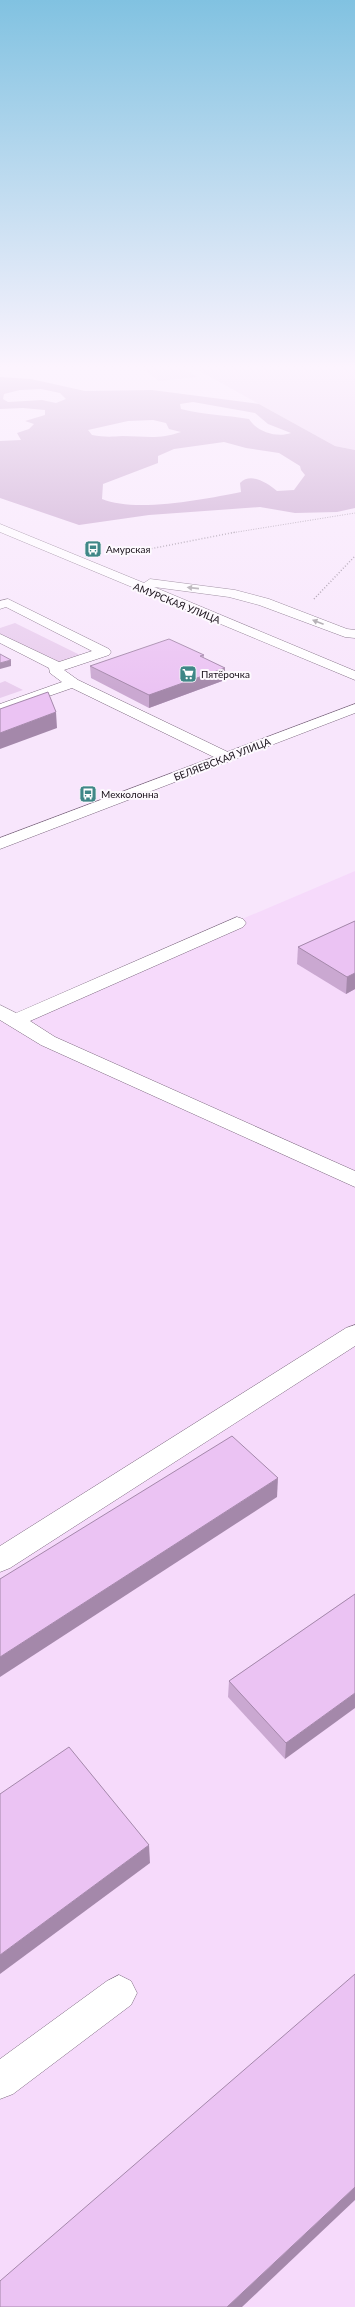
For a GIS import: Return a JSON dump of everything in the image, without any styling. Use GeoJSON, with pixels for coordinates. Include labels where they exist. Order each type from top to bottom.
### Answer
{"type":"FeatureCollection","features":[{"type":"Feature","properties":{"kind":"street","name":"АМУРСКАЯ УЛИЦА"},"geometry":{"type":"LineString","coordinates":[[1,528],[121,580],[355,676]]}},
{"type":"Feature","properties":{"kind":"street"},"geometry":{"type":"LineString","coordinates":[[121,580],[230,593],[298,614],[344,633],[355,634]]}},
{"type":"Feature","properties":{"kind":"street"},"geometry":{"type":"LineString","coordinates":[[0,605],[8,603],[104,652],[58,667],[0,638]]}},
{"type":"Feature","properties":{"kind":"street"},"geometry":{"type":"LineString","coordinates":[[58,667],[55,670],[58,674],[73,683],[226,757]]}},
{"type":"Feature","properties":{"kind":"street"},"geometry":{"type":"LineString","coordinates":[[0,709],[73,683]]}},
{"type":"Feature","properties":{"kind":"street","name":"БЕЛЯЕВСКАЯ УЛИЦА"},"geometry":{"type":"LineString","coordinates":[[0,844],[355,708]]}},
{"type":"Feature","properties":{"kind":"street"},"geometry":{"type":"LineString","coordinates":[[7,1016],[237,923]]}},
{"type":"Feature","properties":{"kind":"street"},"geometry":{"type":"LineString","coordinates":[[7,1016],[48,1041],[355,1180]]}},
{"type":"Feature","properties":{"kind":"street"},"geometry":{"type":"LineString","coordinates":[[0,1560],[355,1334]]}},
{"type":"Feature","properties":{"kind":"street"},"geometry":{"type":"LineString","coordinates":[[0,2081],[119,1993]]}},
{"type":"Feature","properties":{"kind":"path"},"geometry":{"type":"LineString","coordinates":[[112,556],[243,531],[355,513]]}},
{"type":"Feature","properties":{"kind":"path"},"geometry":{"type":"LineString","coordinates":[[298,614],[355,556]]}},
{"type":"Feature","properties":{"kind":"shaded area"},"geometry":{"type":"Polygon","coordinates":[[[0,477],[122,477],[103,484],[102,499],[116,503],[151,505],[190,501],[241,492],[240,483],[249,478],[264,482],[277,491],[294,490],[304,477],[355,477],[355,508],[337,512],[295,513],[260,507],[149,515],[79,525],[0,498],[0,477]]]}},
{"type":"Feature","properties":{"kind":"shaded area"},"geometry":{"type":"Polygon","coordinates":[[[15,623],[82,656],[59,663],[0,634],[0,628],[15,623]]]}},
{"type":"Feature","properties":{"kind":"shaded area"},"geometry":{"type":"Polygon","coordinates":[[[5,681],[23,690],[0,698],[0,683],[5,681]]]}},
{"type":"Feature","properties":{"kind":"shaded area"},"geometry":{"type":"Polygon","coordinates":[[[355,871],[355,2307],[0,2307],[0,1022],[355,871]]]}},
{"type":"Feature","properties":{"kind":"building"},"geometry":{"type":"Polygon","coordinates":[[[169,639],[204,655],[200,656],[225,668],[149,695],[90,666],[169,639]]]}},
{"type":"Feature","properties":{"kind":"building"},"geometry":{"type":"Polygon","coordinates":[[[0,654],[11,660],[0,663],[0,654]]]}},
{"type":"Feature","properties":{"kind":"building"},"geometry":{"type":"Polygon","coordinates":[[[48,692],[56,712],[0,733],[0,709],[48,692]]]}},
{"type":"Feature","properties":{"kind":"building"},"geometry":{"type":"Polygon","coordinates":[[[355,921],[355,973],[347,977],[298,947],[355,921]]]}},
{"type":"Feature","properties":{"kind":"building"},"geometry":{"type":"Polygon","coordinates":[[[232,1436],[278,1478],[0,1657],[0,1579],[232,1436]]]}},
{"type":"Feature","properties":{"kind":"building"},"geometry":{"type":"Polygon","coordinates":[[[355,1594],[355,1693],[286,1743],[229,1681],[355,1594]]]}},
{"type":"Feature","properties":{"kind":"building"},"geometry":{"type":"Polygon","coordinates":[[[69,1747],[149,1845],[0,1955],[0,1794],[69,1747]]]}},
{"type":"Feature","properties":{"kind":"building"},"geometry":{"type":"Polygon","coordinates":[[[355,1974],[355,2187],[227,2307],[0,2307],[0,2281],[355,1974]]]}},
{"type":"Feature","properties":{"kind":"place","name":"Амурская"},"geometry":{"type":"Point","coordinates":[93,549]}},
{"type":"Feature","properties":{"kind":"place","name":"Пятёрочка"},"geometry":{"type":"Point","coordinates":[188,674]}},
{"type":"Feature","properties":{"kind":"place","name":"Мехколонна"},"geometry":{"type":"Point","coordinates":[88,794]}}]}
